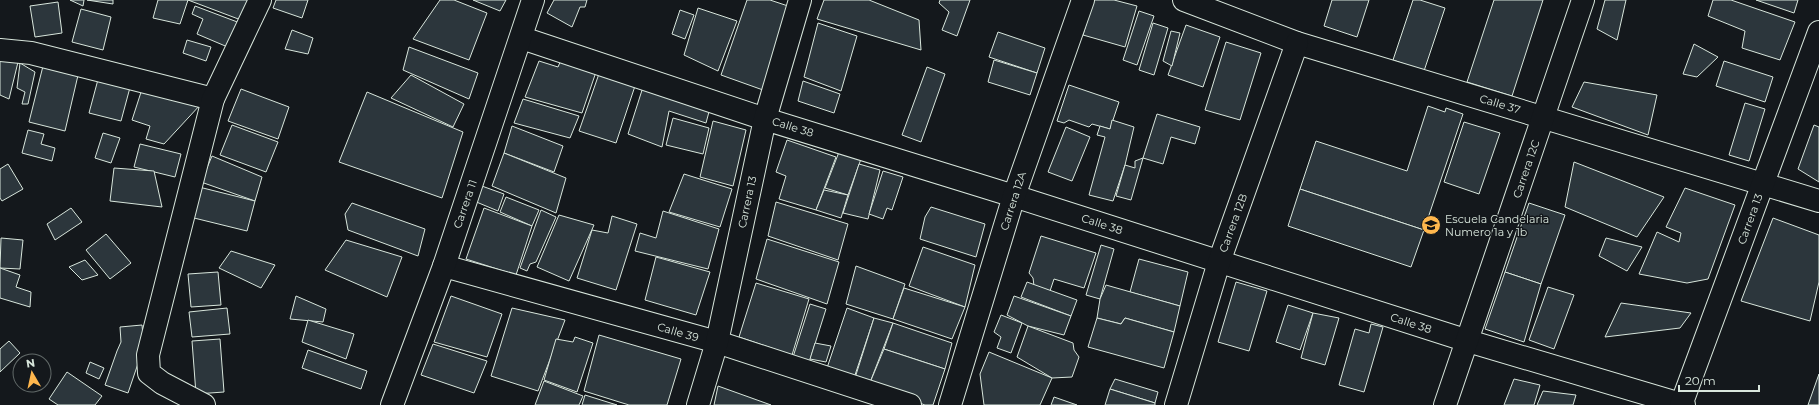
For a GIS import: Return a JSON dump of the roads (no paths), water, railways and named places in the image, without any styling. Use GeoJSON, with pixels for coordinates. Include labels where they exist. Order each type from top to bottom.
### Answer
{"type":"FeatureCollection","features":[{"type":"Feature","properties":{"kind":"street"},"geometry":{"type":"LineString","coordinates":[[204,405],[162,383],[149,373],[148,355],[212,99],[260,0]]}},
{"type":"Feature","properties":{"kind":"street","name":"Carrera 11"},"geometry":{"type":"LineString","coordinates":[[392,405],[444,266],[522,38],[533,0]]}},
{"type":"Feature","properties":{"kind":"street","name":"Carrera 13"},"geometry":{"type":"LineString","coordinates":[[698,405],[717,342],[765,119],[800,0]]}},
{"type":"Feature","properties":{"kind":"street","name":"Carrera 12A"},"geometry":{"type":"LineString","coordinates":[[950,405],[1014,196],[1082,0]]}},
{"type":"Feature","properties":{"kind":"street","name":"Calle 37"},"geometry":{"type":"LineString","coordinates":[[1184,0],[1297,43],[1819,201]]}},
{"type":"Feature","properties":{"kind":"street","name":"Carrera 12C"},"geometry":{"type":"LineString","coordinates":[[1445,405],[1583,0]]}},
{"type":"Feature","properties":{"kind":"street","name":"Carrera 13"},"geometry":{"type":"LineString","coordinates":[[1682,405],[1819,32]]}},
{"type":"Feature","properties":{"kind":"street","name":"Calle 38"},"geometry":{"type":"LineString","coordinates":[[522,38],[765,119],[1014,196],[1468,341],[1682,405]]}},
{"type":"Feature","properties":{"kind":"street","name":"Carrera 12B"},"geometry":{"type":"LineString","coordinates":[[1176,405],[1220,262],[1297,43]]}},
{"type":"Feature","properties":{"kind":"street"},"geometry":{"type":"LineString","coordinates":[[0,50],[31,52],[212,99]]}},
{"type":"Feature","properties":{"kind":"street","name":"Calle 39"},"geometry":{"type":"LineString","coordinates":[[444,266],[717,342],[910,405]]}},
{"type":"Feature","properties":{"kind":"place","name":"Escuela Candelaria Numero 1a y 1b"},"geometry":{"type":"Point","coordinates":[1431,225]}}]}
